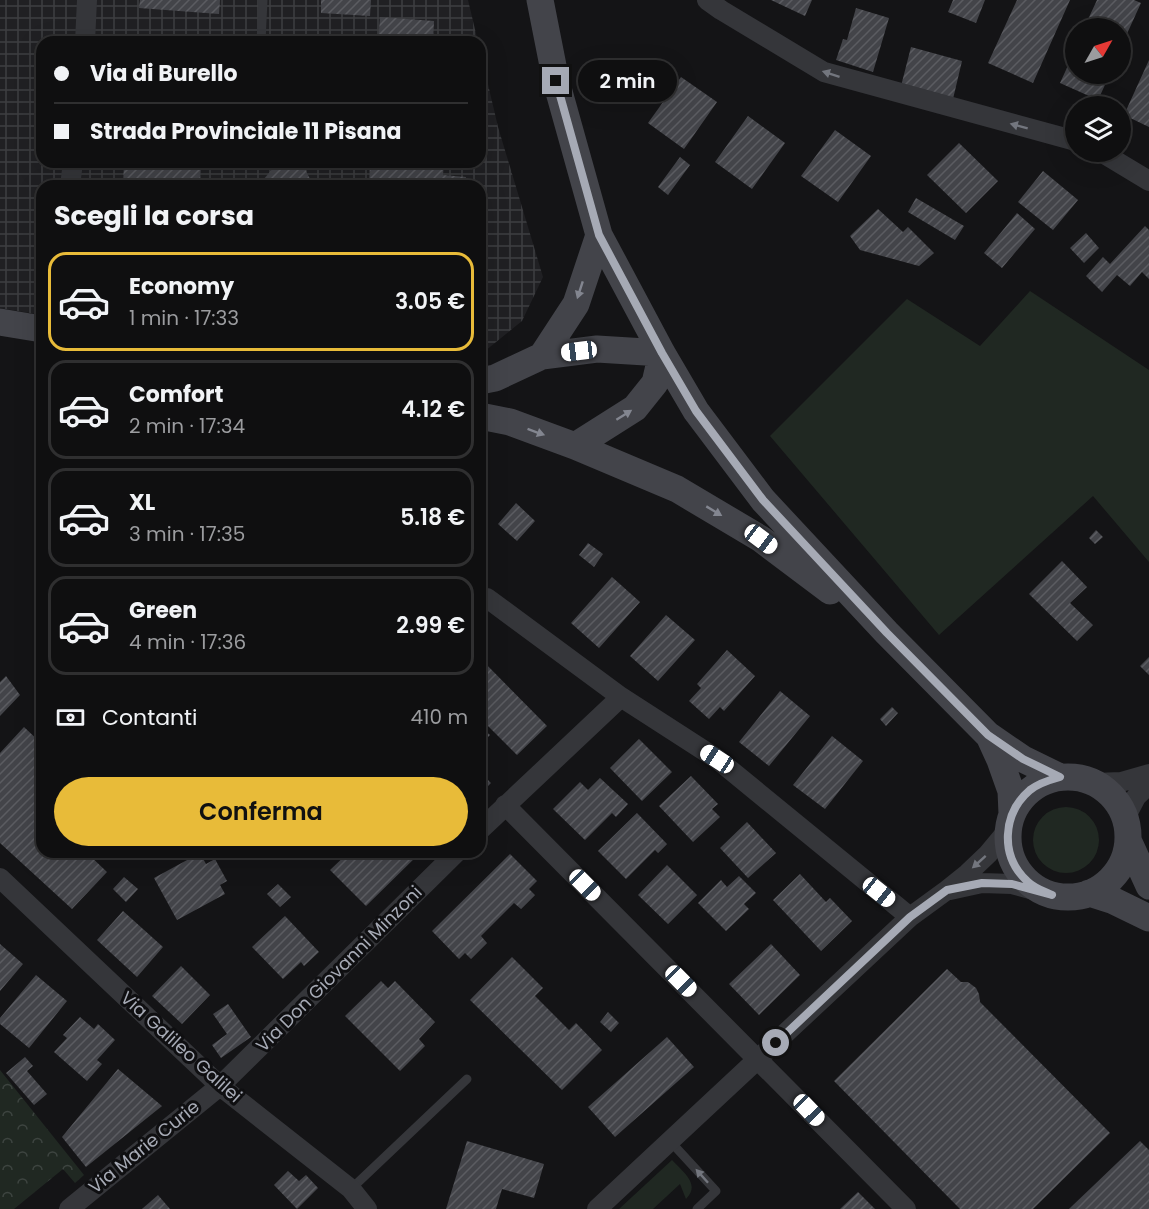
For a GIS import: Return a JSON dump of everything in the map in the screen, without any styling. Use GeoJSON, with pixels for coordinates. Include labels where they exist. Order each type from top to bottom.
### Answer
{"type":"FeatureCollection","features":[{"type":"Feature","properties":{"kind":"main road"},"geometry":{"type":"LineString","coordinates":[[540,0],[556,81],[599,235],[696,411],[763,500],[887,633],[988,735],[1023,759],[1060,777]]}},
{"type":"Feature","properties":{"kind":"main road"},"geometry":{"type":"LineString","coordinates":[[542,356],[576,303],[599,235]]}},
{"type":"Feature","properties":{"kind":"main road"},"geometry":{"type":"LineString","coordinates":[[0,322],[36,328]]}},
{"type":"Feature","properties":{"kind":"main road"},"geometry":{"type":"LineString","coordinates":[[486,380],[495,378],[542,356],[597,349],[662,353]]}},
{"type":"Feature","properties":{"kind":"main road"},"geometry":{"type":"LineString","coordinates":[[574,446],[635,408],[655,382],[662,353]]}},
{"type":"Feature","properties":{"kind":"main road"},"geometry":{"type":"LineString","coordinates":[[486,417],[510,422],[574,446],[677,489],[761,539],[887,633]]}},
{"type":"Feature","properties":{"kind":"main road"},"geometry":{"type":"LineString","coordinates":[[988,735],[1011,790],[1010,853],[1020,874],[1038,889],[1052,895],[1077,897],[1099,888],[1116,872],[1122,862],[1126,829]]}},
{"type":"Feature","properties":{"kind":"main road"},"geometry":{"type":"LineString","coordinates":[[1010,822],[1020,800],[1031,789],[1045,781],[1060,777],[1084,779],[1095,783],[1113,798],[1149,886]]}},
{"type":"Feature","properties":{"kind":"main road"},"geometry":{"type":"LineString","coordinates":[[1089,893],[1114,901],[1149,918]]}},
{"type":"Feature","properties":{"kind":"street"},"geometry":{"type":"LineString","coordinates":[[85,36],[87,0]]}},
{"type":"Feature","properties":{"kind":"street"},"geometry":{"type":"LineString","coordinates":[[707,0],[824,72],[1065,138]]}},
{"type":"Feature","properties":{"kind":"street"},"geometry":{"type":"LineString","coordinates":[[1118,162],[1149,181]]}},
{"type":"Feature","properties":{"kind":"street"},"geometry":{"type":"LineString","coordinates":[[486,596],[621,697],[717,759],[910,917]]}},
{"type":"Feature","properties":{"kind":"street"},"geometry":{"type":"LineString","coordinates":[[486,824],[621,697]]}},
{"type":"Feature","properties":{"kind":"street"},"geometry":{"type":"LineString","coordinates":[[1095,783],[1121,782],[1149,774]]}},
{"type":"Feature","properties":{"kind":"street"},"geometry":{"type":"LineString","coordinates":[[1126,829],[1136,797],[1149,784]]}},
{"type":"Feature","properties":{"kind":"street"},"geometry":{"type":"LineString","coordinates":[[505,805],[906,1209]]}},
{"type":"Feature","properties":{"kind":"street"},"geometry":{"type":"LineString","coordinates":[[597,1209],[910,917],[947,890],[988,854],[1010,822]]}},
{"type":"Feature","properties":{"kind":"street","name":"Via Don Giovanni Minzoni"},"geometry":{"type":"LineString","coordinates":[[220,1086],[451,858]]}},
{"type":"Feature","properties":{"kind":"street","name":"Via Galileo Galilei"},"geometry":{"type":"LineString","coordinates":[[0,878],[220,1086],[361,1203]]}},
{"type":"Feature","properties":{"kind":"street"},"geometry":{"type":"LineString","coordinates":[[947,890],[982,883],[1012,884],[1052,895]]}},
{"type":"Feature","properties":{"kind":"street","name":"Via Marie Curie"},"geometry":{"type":"LineString","coordinates":[[69,1209],[220,1086]]}},
{"type":"Feature","properties":{"kind":"lane"},"geometry":{"type":"LineString","coordinates":[[261,36],[263,0]]}},
{"type":"Feature","properties":{"kind":"lane"},"geometry":{"type":"LineString","coordinates":[[361,1203],[468,1080]]}},
{"type":"Feature","properties":{"kind":"lane"},"geometry":{"type":"LineString","coordinates":[[670,1141],[716,1191],[697,1209]]}},
{"type":"Feature","properties":{"kind":"shaded area"},"geometry":{"type":"Polygon","coordinates":[[[0,0],[468,0],[477,36],[36,36],[36,168],[486,168],[486,76],[498,127],[543,277],[522,321],[486,350],[486,180],[36,180],[36,314],[0,308],[0,0]]]}},
{"type":"Feature","properties":{"kind":"green space"},"geometry":{"type":"Polygon","coordinates":[[[1030,291],[1149,370],[1149,562],[1093,496],[939,635],[770,436],[907,299],[980,346],[1030,291]]]}},
{"type":"Feature","properties":{"kind":"green space"},"geometry":{"type":"Polygon","coordinates":[[[1072,807],[1090,816],[1097,827],[1099,840],[1097,853],[1090,864],[1079,871],[1060,873],[1042,864],[1035,853],[1033,834],[1042,816],[1053,809],[1072,807]]]}},
{"type":"Feature","properties":{"kind":"green space"},"geometry":{"type":"Polygon","coordinates":[[[0,1070],[84,1175],[75,1183],[63,1169],[14,1209],[0,1209],[0,1070]]]}},
{"type":"Feature","properties":{"kind":"green space"},"geometry":{"type":"Polygon","coordinates":[[[672,1160],[691,1183],[692,1188],[686,1199],[680,1184],[653,1209],[619,1209],[672,1160]]]}},
{"type":"Feature","properties":{"kind":"building"},"geometry":{"type":"Polygon","coordinates":[[[140,0],[220,0],[219,14],[139,8],[140,0]]]}},
{"type":"Feature","properties":{"kind":"building"},"geometry":{"type":"Polygon","coordinates":[[[321,0],[371,0],[370,16],[321,13],[321,0]]]}},
{"type":"Feature","properties":{"kind":"building"},"geometry":{"type":"Polygon","coordinates":[[[771,0],[812,0],[805,16],[771,0]]]}},
{"type":"Feature","properties":{"kind":"building"},"geometry":{"type":"Polygon","coordinates":[[[953,0],[985,0],[976,23],[948,12],[953,0]]]}},
{"type":"Feature","properties":{"kind":"building"},"geometry":{"type":"Polygon","coordinates":[[[1017,0],[1070,0],[1033,83],[988,63],[1017,0]]]}},
{"type":"Feature","properties":{"kind":"building"},"geometry":{"type":"Polygon","coordinates":[[[1097,0],[1134,0],[1141,3],[1131,25],[1131,18],[1089,18],[1097,0]]]}},
{"type":"Feature","properties":{"kind":"building"},"geometry":{"type":"Polygon","coordinates":[[[856,8],[889,18],[873,72],[836,60],[843,39],[847,40],[856,8]]]}},
{"type":"Feature","properties":{"kind":"building"},"geometry":{"type":"Polygon","coordinates":[[[380,17],[434,21],[433,36],[378,36],[380,17]]]}},
{"type":"Feature","properties":{"kind":"building"},"geometry":{"type":"Polygon","coordinates":[[[911,47],[962,61],[953,99],[901,86],[911,47]]]}},
{"type":"Feature","properties":{"kind":"building"},"geometry":{"type":"Polygon","coordinates":[[[1149,60],[1149,127],[1131,118],[1131,100],[1149,60]]]}},
{"type":"Feature","properties":{"kind":"building"},"geometry":{"type":"Polygon","coordinates":[[[1065,72],[1065,84],[1105,84],[1100,96],[1089,96],[1060,83],[1065,72]]]}},
{"type":"Feature","properties":{"kind":"building"},"geometry":{"type":"Polygon","coordinates":[[[681,77],[717,102],[684,149],[648,123],[681,77]]]}},
{"type":"Feature","properties":{"kind":"building"},"geometry":{"type":"Polygon","coordinates":[[[748,116],[785,143],[752,189],[715,162],[748,116]]]}},
{"type":"Feature","properties":{"kind":"building"},"geometry":{"type":"Polygon","coordinates":[[[835,130],[871,156],[838,202],[801,176],[835,130]]]}},
{"type":"Feature","properties":{"kind":"building"},"geometry":{"type":"Polygon","coordinates":[[[959,143],[998,181],[966,213],[927,175],[959,143]]]}},
{"type":"Feature","properties":{"kind":"building"},"geometry":{"type":"Polygon","coordinates":[[[680,157],[690,165],[668,195],[658,187],[680,157]]]}},
{"type":"Feature","properties":{"kind":"building"},"geometry":{"type":"Polygon","coordinates":[[[124,168],[201,168],[200,180],[123,180],[124,168]]]}},
{"type":"Feature","properties":{"kind":"building"},"geometry":{"type":"Polygon","coordinates":[[[274,168],[304,168],[310,180],[263,180],[274,168]]]}},
{"type":"Feature","properties":{"kind":"building"},"geometry":{"type":"Polygon","coordinates":[[[370,168],[444,168],[443,175],[466,177],[466,180],[369,180],[370,168]]]}},
{"type":"Feature","properties":{"kind":"building"},"geometry":{"type":"Polygon","coordinates":[[[1043,171],[1078,200],[1053,230],[1018,202],[1043,171]]]}},
{"type":"Feature","properties":{"kind":"building"},"geometry":{"type":"Polygon","coordinates":[[[916,198],[964,226],[955,240],[908,212],[916,198]]]}},
{"type":"Feature","properties":{"kind":"building"},"geometry":{"type":"Polygon","coordinates":[[[878,209],[903,232],[908,227],[934,253],[919,266],[860,250],[850,236],[878,209]]]}},
{"type":"Feature","properties":{"kind":"building"},"geometry":{"type":"Polygon","coordinates":[[[1017,213],[1035,229],[1002,268],[984,253],[1017,213]]]}},
{"type":"Feature","properties":{"kind":"building"},"geometry":{"type":"Polygon","coordinates":[[[1145,226],[1149,230],[1149,279],[1142,272],[1130,286],[1117,275],[1102,292],[1086,276],[1103,257],[1110,264],[1145,226]]]}},
{"type":"Feature","properties":{"kind":"building"},"geometry":{"type":"Polygon","coordinates":[[[1086,233],[1099,248],[1084,263],[1070,248],[1086,233]]]}},
{"type":"Feature","properties":{"kind":"building"},"geometry":{"type":"Polygon","coordinates":[[[516,503],[535,521],[517,541],[498,524],[516,503]]]}},
{"type":"Feature","properties":{"kind":"building"},"geometry":{"type":"Polygon","coordinates":[[[1096,530],[1103,537],[1095,544],[1089,538],[1096,530]]]}},
{"type":"Feature","properties":{"kind":"building"},"geometry":{"type":"Polygon","coordinates":[[[588,543],[603,554],[594,567],[579,555],[588,543]]]}},
{"type":"Feature","properties":{"kind":"building"},"geometry":{"type":"Polygon","coordinates":[[[1062,561],[1087,587],[1070,603],[1093,625],[1077,641],[1029,594],[1062,561]]]}},
{"type":"Feature","properties":{"kind":"building"},"geometry":{"type":"Polygon","coordinates":[[[612,577],[640,602],[599,648],[571,623],[612,577]]]}},
{"type":"Feature","properties":{"kind":"building"},"geometry":{"type":"Polygon","coordinates":[[[666,615],[695,640],[658,681],[630,656],[666,615]]]}},
{"type":"Feature","properties":{"kind":"building"},"geometry":{"type":"Polygon","coordinates":[[[727,650],[755,676],[724,711],[720,707],[709,719],[689,701],[701,688],[697,684],[727,650]]]}},
{"type":"Feature","properties":{"kind":"building"},"geometry":{"type":"Polygon","coordinates":[[[1149,657],[1149,675],[1140,666],[1149,657]]]}},
{"type":"Feature","properties":{"kind":"building"},"geometry":{"type":"Polygon","coordinates":[[[486,664],[547,726],[517,755],[486,724],[486,664]]]}},
{"type":"Feature","properties":{"kind":"building"},"geometry":{"type":"Polygon","coordinates":[[[6,676],[20,695],[0,716],[0,682],[6,676]]]}},
{"type":"Feature","properties":{"kind":"building"},"geometry":{"type":"Polygon","coordinates":[[[780,691],[810,716],[769,766],[739,742],[780,691]]]}},
{"type":"Feature","properties":{"kind":"building"},"geometry":{"type":"Polygon","coordinates":[[[892,707],[898,713],[886,726],[880,719],[892,707]]]}},
{"type":"Feature","properties":{"kind":"building"},"geometry":{"type":"Polygon","coordinates":[[[24,727],[36,738],[36,858],[92,858],[107,872],[72,909],[0,843],[0,753],[24,727]]]}},
{"type":"Feature","properties":{"kind":"building"},"geometry":{"type":"Polygon","coordinates":[[[832,736],[863,761],[825,809],[793,785],[832,736]]]}},
{"type":"Feature","properties":{"kind":"building"},"geometry":{"type":"Polygon","coordinates":[[[639,739],[672,772],[642,801],[610,768],[639,739]]]}},
{"type":"Feature","properties":{"kind":"building"},"geometry":{"type":"Polygon","coordinates":[[[691,776],[718,804],[712,809],[720,817],[693,842],[659,806],[691,776]]]}},
{"type":"Feature","properties":{"kind":"building"},"geometry":{"type":"Polygon","coordinates":[[[486,778],[491,783],[486,788],[486,778]]]}},
{"type":"Feature","properties":{"kind":"building"},"geometry":{"type":"Polygon","coordinates":[[[600,778],[628,804],[616,817],[612,813],[585,840],[553,809],[580,782],[588,790],[600,778]]]}},
{"type":"Feature","properties":{"kind":"building"},"geometry":{"type":"Polygon","coordinates":[[[637,813],[667,844],[658,853],[655,850],[626,879],[598,851],[637,813]]]}},
{"type":"Feature","properties":{"kind":"building"},"geometry":{"type":"Polygon","coordinates":[[[747,822],[776,853],[748,878],[720,848],[747,822]]]}},
{"type":"Feature","properties":{"kind":"building"},"geometry":{"type":"Polygon","coordinates":[[[510,854],[537,881],[529,889],[535,895],[521,909],[514,903],[481,936],[487,943],[471,959],[465,953],[459,959],[432,931],[510,854]]]}},
{"type":"Feature","properties":{"kind":"building"},"geometry":{"type":"Polygon","coordinates":[[[191,858],[203,858],[206,864],[215,859],[227,881],[220,885],[225,894],[177,920],[154,878],[191,858]]]}},
{"type":"Feature","properties":{"kind":"building"},"geometry":{"type":"Polygon","coordinates":[[[343,858],[415,858],[366,906],[330,870],[343,858]]]}},
{"type":"Feature","properties":{"kind":"building"},"geometry":{"type":"Polygon","coordinates":[[[667,865],[697,895],[668,924],[638,895],[667,865]]]}},
{"type":"Feature","properties":{"kind":"building"},"geometry":{"type":"Polygon","coordinates":[[[800,874],[826,902],[830,898],[852,921],[821,951],[773,900],[800,874]]]}},
{"type":"Feature","properties":{"kind":"building"},"geometry":{"type":"Polygon","coordinates":[[[739,876],[756,893],[744,904],[749,909],[726,931],[698,903],[721,880],[727,887],[739,876]]]}},
{"type":"Feature","properties":{"kind":"building"},"geometry":{"type":"Polygon","coordinates":[[[124,877],[138,889],[126,902],[113,889],[124,877]]]}},
{"type":"Feature","properties":{"kind":"building"},"geometry":{"type":"Polygon","coordinates":[[[278,884],[291,897],[280,907],[267,894],[278,884]]]}},
{"type":"Feature","properties":{"kind":"building"},"geometry":{"type":"Polygon","coordinates":[[[123,911],[163,947],[137,977],[97,940],[123,911]]]}},
{"type":"Feature","properties":{"kind":"building"},"geometry":{"type":"Polygon","coordinates":[[[285,916],[319,952],[304,966],[301,962],[283,979],[252,947],[285,916]]]}},
{"type":"Feature","properties":{"kind":"building"},"geometry":{"type":"Polygon","coordinates":[[[0,944],[23,964],[0,991],[0,944]]]}},
{"type":"Feature","properties":{"kind":"building"},"geometry":{"type":"Polygon","coordinates":[[[771,944],[800,975],[759,1015],[729,984],[771,944]]]}},
{"type":"Feature","properties":{"kind":"building"},"geometry":{"type":"Polygon","coordinates":[[[512,957],[543,988],[535,996],[569,1030],[576,1023],[602,1050],[562,1090],[470,1000],[512,957]]]}},
{"type":"Feature","properties":{"kind":"building"},"geometry":{"type":"Polygon","coordinates":[[[181,966],[210,995],[182,1024],[152,996],[181,966]]]}},
{"type":"Feature","properties":{"kind":"building"},"geometry":{"type":"Polygon","coordinates":[[[947,969],[961,982],[968,982],[976,988],[980,1002],[1110,1133],[1033,1209],[960,1209],[834,1081],[947,969]]]}},
{"type":"Feature","properties":{"kind":"building"},"geometry":{"type":"Polygon","coordinates":[[[36,975],[67,1001],[29,1048],[0,1024],[0,1018],[36,975]]]}},
{"type":"Feature","properties":{"kind":"building"},"geometry":{"type":"Polygon","coordinates":[[[381,981],[388,988],[395,981],[435,1022],[419,1039],[425,1046],[400,1071],[345,1016],[381,981]]]}},
{"type":"Feature","properties":{"kind":"building"},"geometry":{"type":"Polygon","coordinates":[[[228,1004],[251,1037],[221,1058],[212,1045],[227,1034],[213,1014],[228,1004]]]}},
{"type":"Feature","properties":{"kind":"building"},"geometry":{"type":"Polygon","coordinates":[[[608,1012],[619,1023],[611,1032],[600,1022],[608,1012]]]}},
{"type":"Feature","properties":{"kind":"building"},"geometry":{"type":"Polygon","coordinates":[[[80,1017],[94,1029],[98,1024],[115,1040],[97,1060],[102,1064],[87,1081],[54,1052],[67,1038],[63,1035],[80,1017]]]}},
{"type":"Feature","properties":{"kind":"building"},"geometry":{"type":"Polygon","coordinates":[[[667,1037],[694,1067],[615,1137],[588,1107],[667,1037]]]}},
{"type":"Feature","properties":{"kind":"building"},"geometry":{"type":"Polygon","coordinates":[[[25,1057],[33,1066],[27,1071],[47,1094],[34,1105],[6,1073],[25,1057]]]}},
{"type":"Feature","properties":{"kind":"building"},"geometry":{"type":"Polygon","coordinates":[[[118,1069],[162,1106],[86,1167],[62,1137],[118,1069]]]}},
{"type":"Feature","properties":{"kind":"building"},"geometry":{"type":"Polygon","coordinates":[[[467,1141],[544,1164],[534,1198],[502,1189],[496,1209],[446,1209],[467,1141]]]}},
{"type":"Feature","properties":{"kind":"building"},"geometry":{"type":"Polygon","coordinates":[[[1140,1141],[1149,1150],[1149,1209],[1069,1209],[1140,1141]]]}},
{"type":"Feature","properties":{"kind":"building"},"geometry":{"type":"Polygon","coordinates":[[[288,1171],[299,1181],[306,1175],[318,1188],[297,1209],[274,1185],[288,1171]]]}},
{"type":"Feature","properties":{"kind":"building"},"geometry":{"type":"Polygon","coordinates":[[[858,1192],[875,1209],[840,1209],[858,1192]]]}},
{"type":"Feature","properties":{"kind":"building"},"geometry":{"type":"Polygon","coordinates":[[[158,1195],[170,1209],[142,1209],[158,1195]]]}},
{"type":"Feature","properties":{"kind":"route"},"geometry":{"type":"LineString","coordinates":[[556,81],[599,235],[696,411],[763,500],[887,633],[988,735],[1023,759],[1060,777],[1045,781],[1031,789],[1020,800],[1012,814],[1008,830],[1010,853],[1020,874],[1038,889],[1052,895],[1012,884],[982,883],[947,890],[910,917],[776,1043]]}}]}
